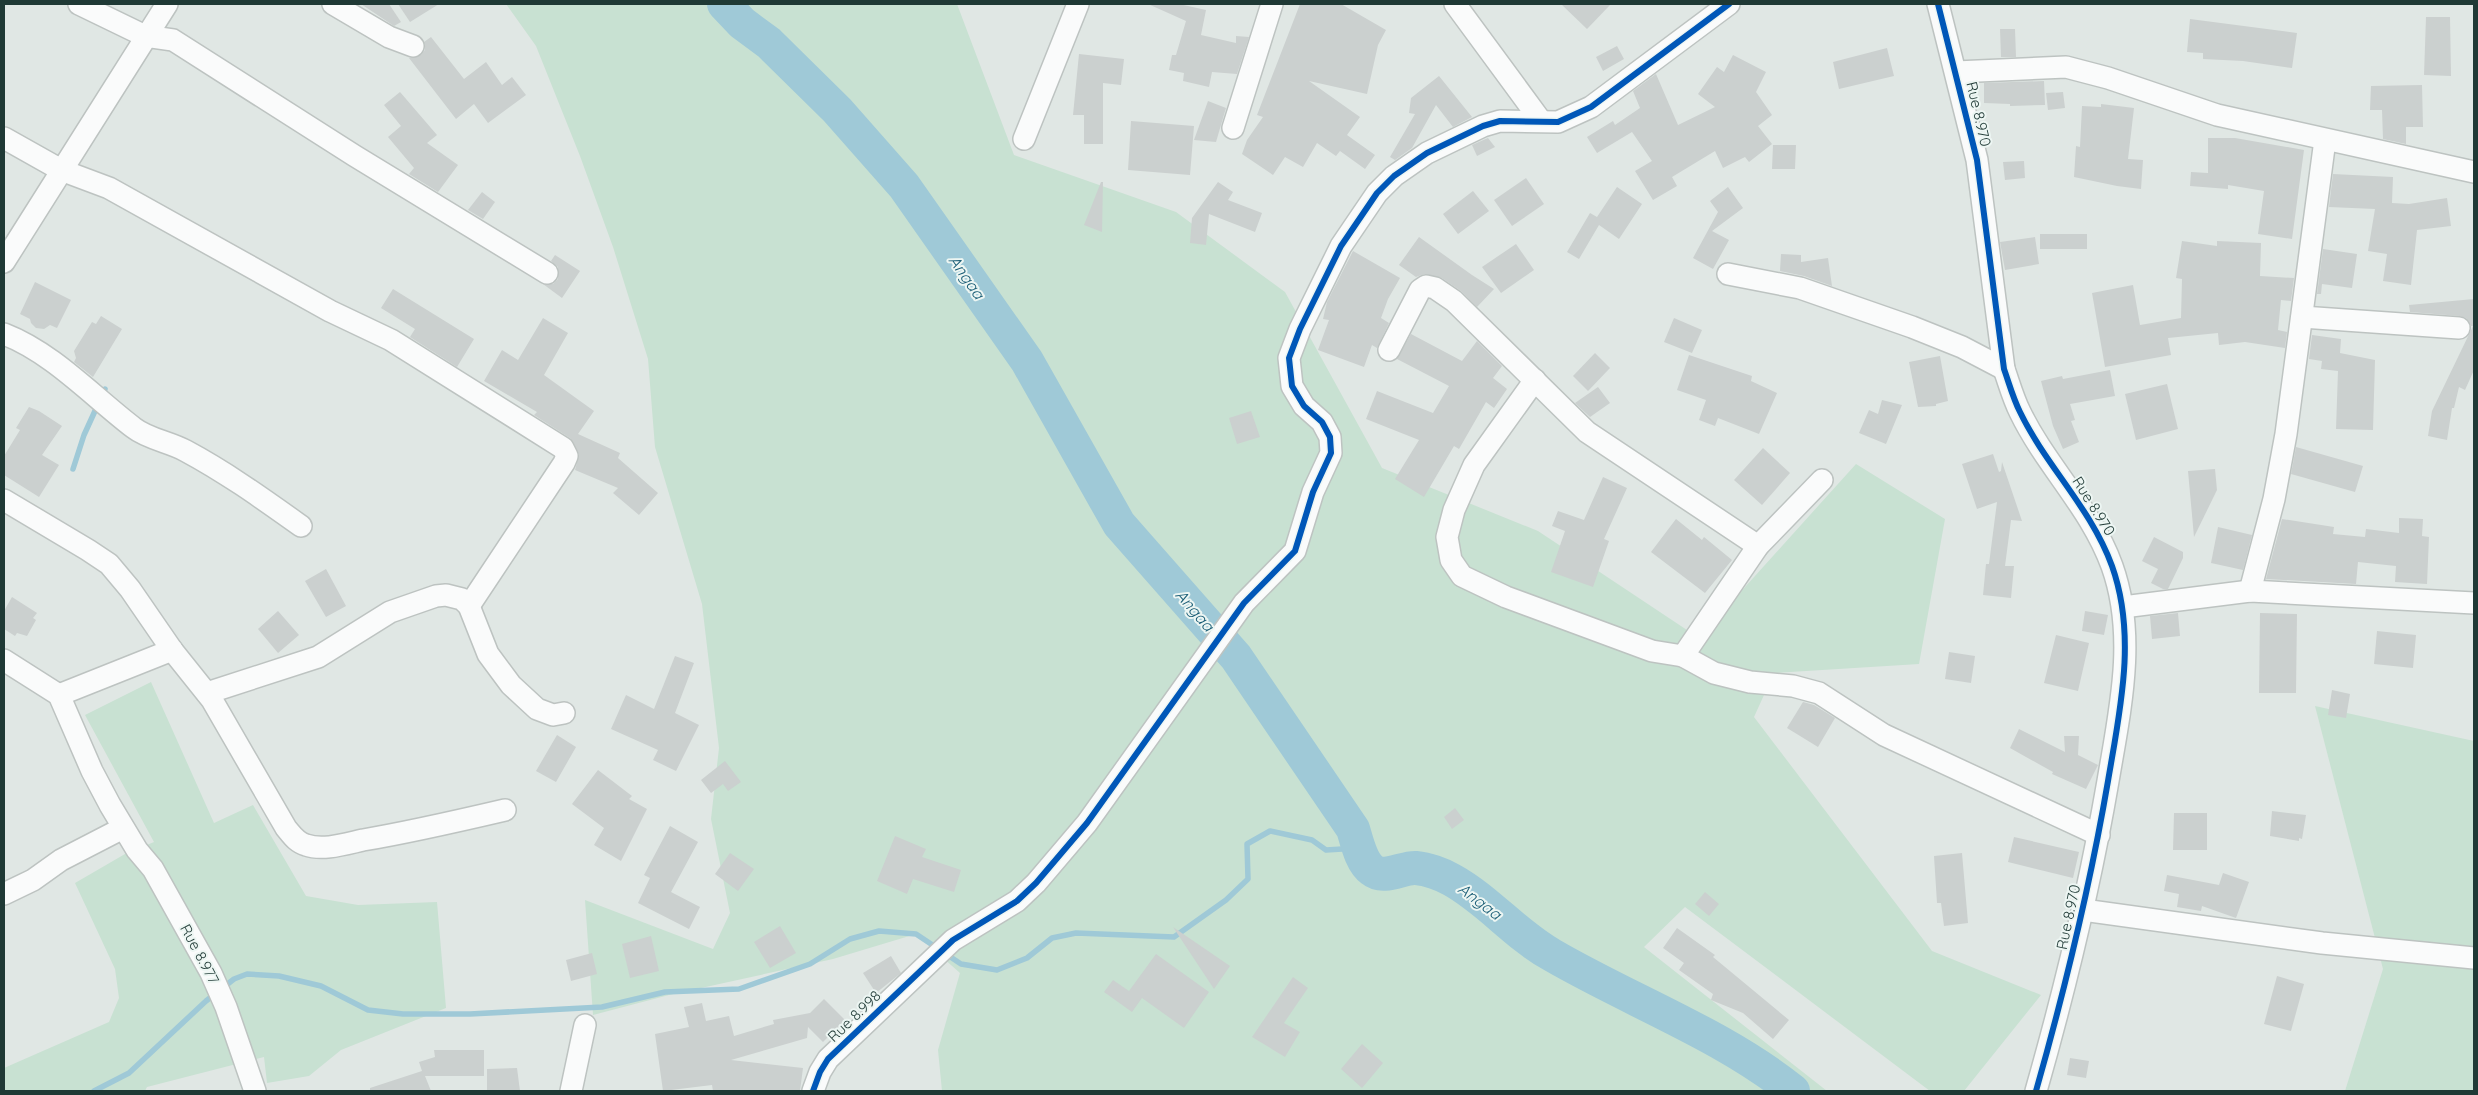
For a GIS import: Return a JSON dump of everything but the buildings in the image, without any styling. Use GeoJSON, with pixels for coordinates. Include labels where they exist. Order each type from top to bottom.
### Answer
{"type":"FeatureCollection","features":[{"type":"Feature","properties":{"kind":"street"},"geometry":{"type":"LineString","coordinates":[[79,4],[144,36],[173,40],[355,156],[547,273]]}},
{"type":"Feature","properties":{"kind":"street"},"geometry":{"type":"LineString","coordinates":[[4,262],[61,170],[93,124],[144,36],[167,4]]}},
{"type":"Feature","properties":{"kind":"street"},"geometry":{"type":"LineString","coordinates":[[333,4],[388,37],[413,46]]}},
{"type":"Feature","properties":{"kind":"street"},"geometry":{"type":"LineString","coordinates":[[1024,139],[1078,4]]}},
{"type":"Feature","properties":{"kind":"street"},"geometry":{"type":"LineString","coordinates":[[1233,128],[1272,4]]}},
{"type":"Feature","properties":{"kind":"street"},"geometry":{"type":"LineString","coordinates":[[1455,4],[1541,121]]}},
{"type":"Feature","properties":{"kind":"street","name":"Rue 8.970"},"geometry":{"type":"LineString","coordinates":[[1938,4],[1977,160],[2004,369],[2021,414],[2097,530],[2112,567],[2123,607],[2126,649],[2117,727],[2099,836],[2083,910],[2036,1091]]}},
{"type":"Feature","properties":{"kind":"street","name":"Rue 8.998"},"geometry":{"type":"LineString","coordinates":[[813,1091],[820,1072],[828,1059],[923,967],[953,940],[1017,901],[1036,883],[1087,823],[1244,603],[1295,551],[1314,492],[1331,453],[1330,437],[1322,422],[1304,406],[1292,386],[1289,358],[1300,329],[1341,246],[1365,210],[1394,176],[1427,153],[1483,126],[1500,121],[1558,122],[1591,107],[1726,5]]}},
{"type":"Feature","properties":{"kind":"street"},"geometry":{"type":"LineString","coordinates":[[1956,72],[2066,67],[2108,78],[2217,115],[2474,172]]}},
{"type":"Feature","properties":{"kind":"street"},"geometry":{"type":"LineString","coordinates":[[4,138],[61,170],[109,188],[330,311],[391,340],[563,448],[567,456],[564,463],[469,606]]}},
{"type":"Feature","properties":{"kind":"street"},"geometry":{"type":"LineString","coordinates":[[2250,591],[2274,499],[2286,434],[2325,140]]}},
{"type":"Feature","properties":{"kind":"street"},"geometry":{"type":"LineString","coordinates":[[1728,274],[1800,288],[1962,347],[2004,369]]}},
{"type":"Feature","properties":{"kind":"street"},"geometry":{"type":"LineString","coordinates":[[1389,350],[1420,290],[1426,286],[1435,288],[1454,301],[1587,432],[1758,546]]}},
{"type":"Feature","properties":{"kind":"street"},"geometry":{"type":"LineString","coordinates":[[2302,316],[2459,328]]}},
{"type":"Feature","properties":{"kind":"street"},"geometry":{"type":"LineString","coordinates":[[4,334],[19,340],[50,361],[136,429],[184,449],[230,476],[301,526]]}},
{"type":"Feature","properties":{"kind":"street"},"geometry":{"type":"LineString","coordinates":[[1535,380],[1474,465],[1454,510],[1447,537],[1451,560],[1462,576],[1506,597],[1652,651],[1683,656],[1714,673],[1750,682],[1793,686],[1820,693],[1884,735],[2099,836]]}},
{"type":"Feature","properties":{"kind":"street"},"geometry":{"type":"LineString","coordinates":[[1683,656],[1758,546],[1822,480]]}},
{"type":"Feature","properties":{"kind":"street"},"geometry":{"type":"LineString","coordinates":[[4,500],[109,564],[151,617],[172,650],[207,693],[286,828],[295,840],[306,845],[318,847],[342,844],[506,810]]}},
{"type":"Feature","properties":{"kind":"street"},"geometry":{"type":"LineString","coordinates":[[2123,607],[2250,591],[2474,603]]}},
{"type":"Feature","properties":{"kind":"street"},"geometry":{"type":"LineString","coordinates":[[207,693],[318,657],[390,612],[436,596],[454,596],[462,599],[469,606],[488,654],[511,686],[537,709],[553,715],[564,713]]}},
{"type":"Feature","properties":{"kind":"street"},"geometry":{"type":"LineString","coordinates":[[4,660],[59,695],[172,650]]}},
{"type":"Feature","properties":{"kind":"street","name":"Rue 8.977"},"geometry":{"type":"LineString","coordinates":[[59,695],[92,771],[123,828],[153,870],[211,973],[226,1007],[255,1091]]}},
{"type":"Feature","properties":{"kind":"street"},"geometry":{"type":"LineString","coordinates":[[4,894],[33,880],[61,860],[123,828]]}},
{"type":"Feature","properties":{"kind":"street"},"geometry":{"type":"LineString","coordinates":[[2083,910],[2322,943],[2474,958]]}},
{"type":"Feature","properties":{"kind":"street"},"geometry":{"type":"LineString","coordinates":[[571,1091],[585,1025]]}},
{"type":"Feature","properties":{"kind":"green space"},"geometry":{"type":"Polygon","coordinates":[[[506,4],[957,4],[1014,155],[1176,212],[1285,292],[1382,468],[1538,531],[1699,638],[1856,464],[1945,519],[1919,664],[1774,673],[1754,717],[1932,951],[2041,995],[1964,1091],[1930,1091],[1685,907],[1644,947],[1827,1091],[942,1091],[938,1050],[960,973],[916,934],[833,959],[669,995],[593,1015],[585,900],[713,949],[730,913],[711,819],[719,748],[702,604],[655,447],[648,359],[613,247],[580,156],[536,46],[506,4]]]}},
{"type":"Feature","properties":{"kind":"green space"},"geometry":{"type":"Polygon","coordinates":[[[151,682],[214,823],[253,805],[306,896],[358,905],[437,902],[446,1008],[341,1050],[309,1076],[267,1083],[264,1057],[147,1087],[145,1091],[4,1091],[4,1068],[109,1022],[119,998],[115,969],[75,883],[125,854],[154,842],[85,715],[151,682]]]}},
{"type":"Feature","properties":{"kind":"green space"},"geometry":{"type":"Polygon","coordinates":[[[2315,706],[2474,741],[2474,1091],[2345,1091],[2383,969],[2315,706]]]}},
{"type":"Feature","properties":{"kind":"waterway","name":"Angaa"},"geometry":{"type":"LineString","coordinates":[[724,4],[742,23],[769,43],[837,110],[904,186],[1027,361],[1119,524],[1236,657],[1353,829],[1360,851],[1368,866],[1377,873],[1382,874],[1416,868],[1448,878],[1478,897],[1539,947],[1582,972],[1736,1052],[1793,1091]]}},
{"type":"Feature","properties":{"kind":"waterway"},"geometry":{"type":"LineString","coordinates":[[73,469],[84,435],[105,389]]}},
{"type":"Feature","properties":{"kind":"waterway"},"geometry":{"type":"LineString","coordinates":[[94,1091],[129,1073],[206,1001],[234,979],[247,974],[279,976],[321,986],[368,1010],[403,1014],[470,1014],[602,1007],[665,992],[739,989],[810,964],[850,939],[879,931],[916,934],[961,964],[997,970],[1027,958],[1052,938],[1076,933],[1174,937],[1226,900],[1248,879],[1247,844],[1270,831],[1312,840],[1326,850],[1359,848]]}},
{"type":"Feature","properties":{"kind":"cycle path"},"geometry":{"type":"LineString","coordinates":[[813,1091],[820,1072],[828,1059],[953,940],[1017,901],[1036,883],[1087,823],[1244,603],[1295,551],[1313,492],[1331,453],[1330,437],[1322,422],[1304,406],[1292,386],[1289,358],[1300,329],[1341,246],[1377,193],[1394,176],[1427,153],[1483,126],[1500,121],[1558,122],[1591,107],[1729,4]]}},
{"type":"Feature","properties":{"kind":"cycle path"},"geometry":{"type":"LineString","coordinates":[[1938,4],[1977,160],[2004,369],[2013,396],[2031,432],[2042,451],[2081,506],[2103,545],[2112,566],[2124,619],[2125,646],[2121,700],[2101,820],[2076,937],[2036,1091]]}}]}
